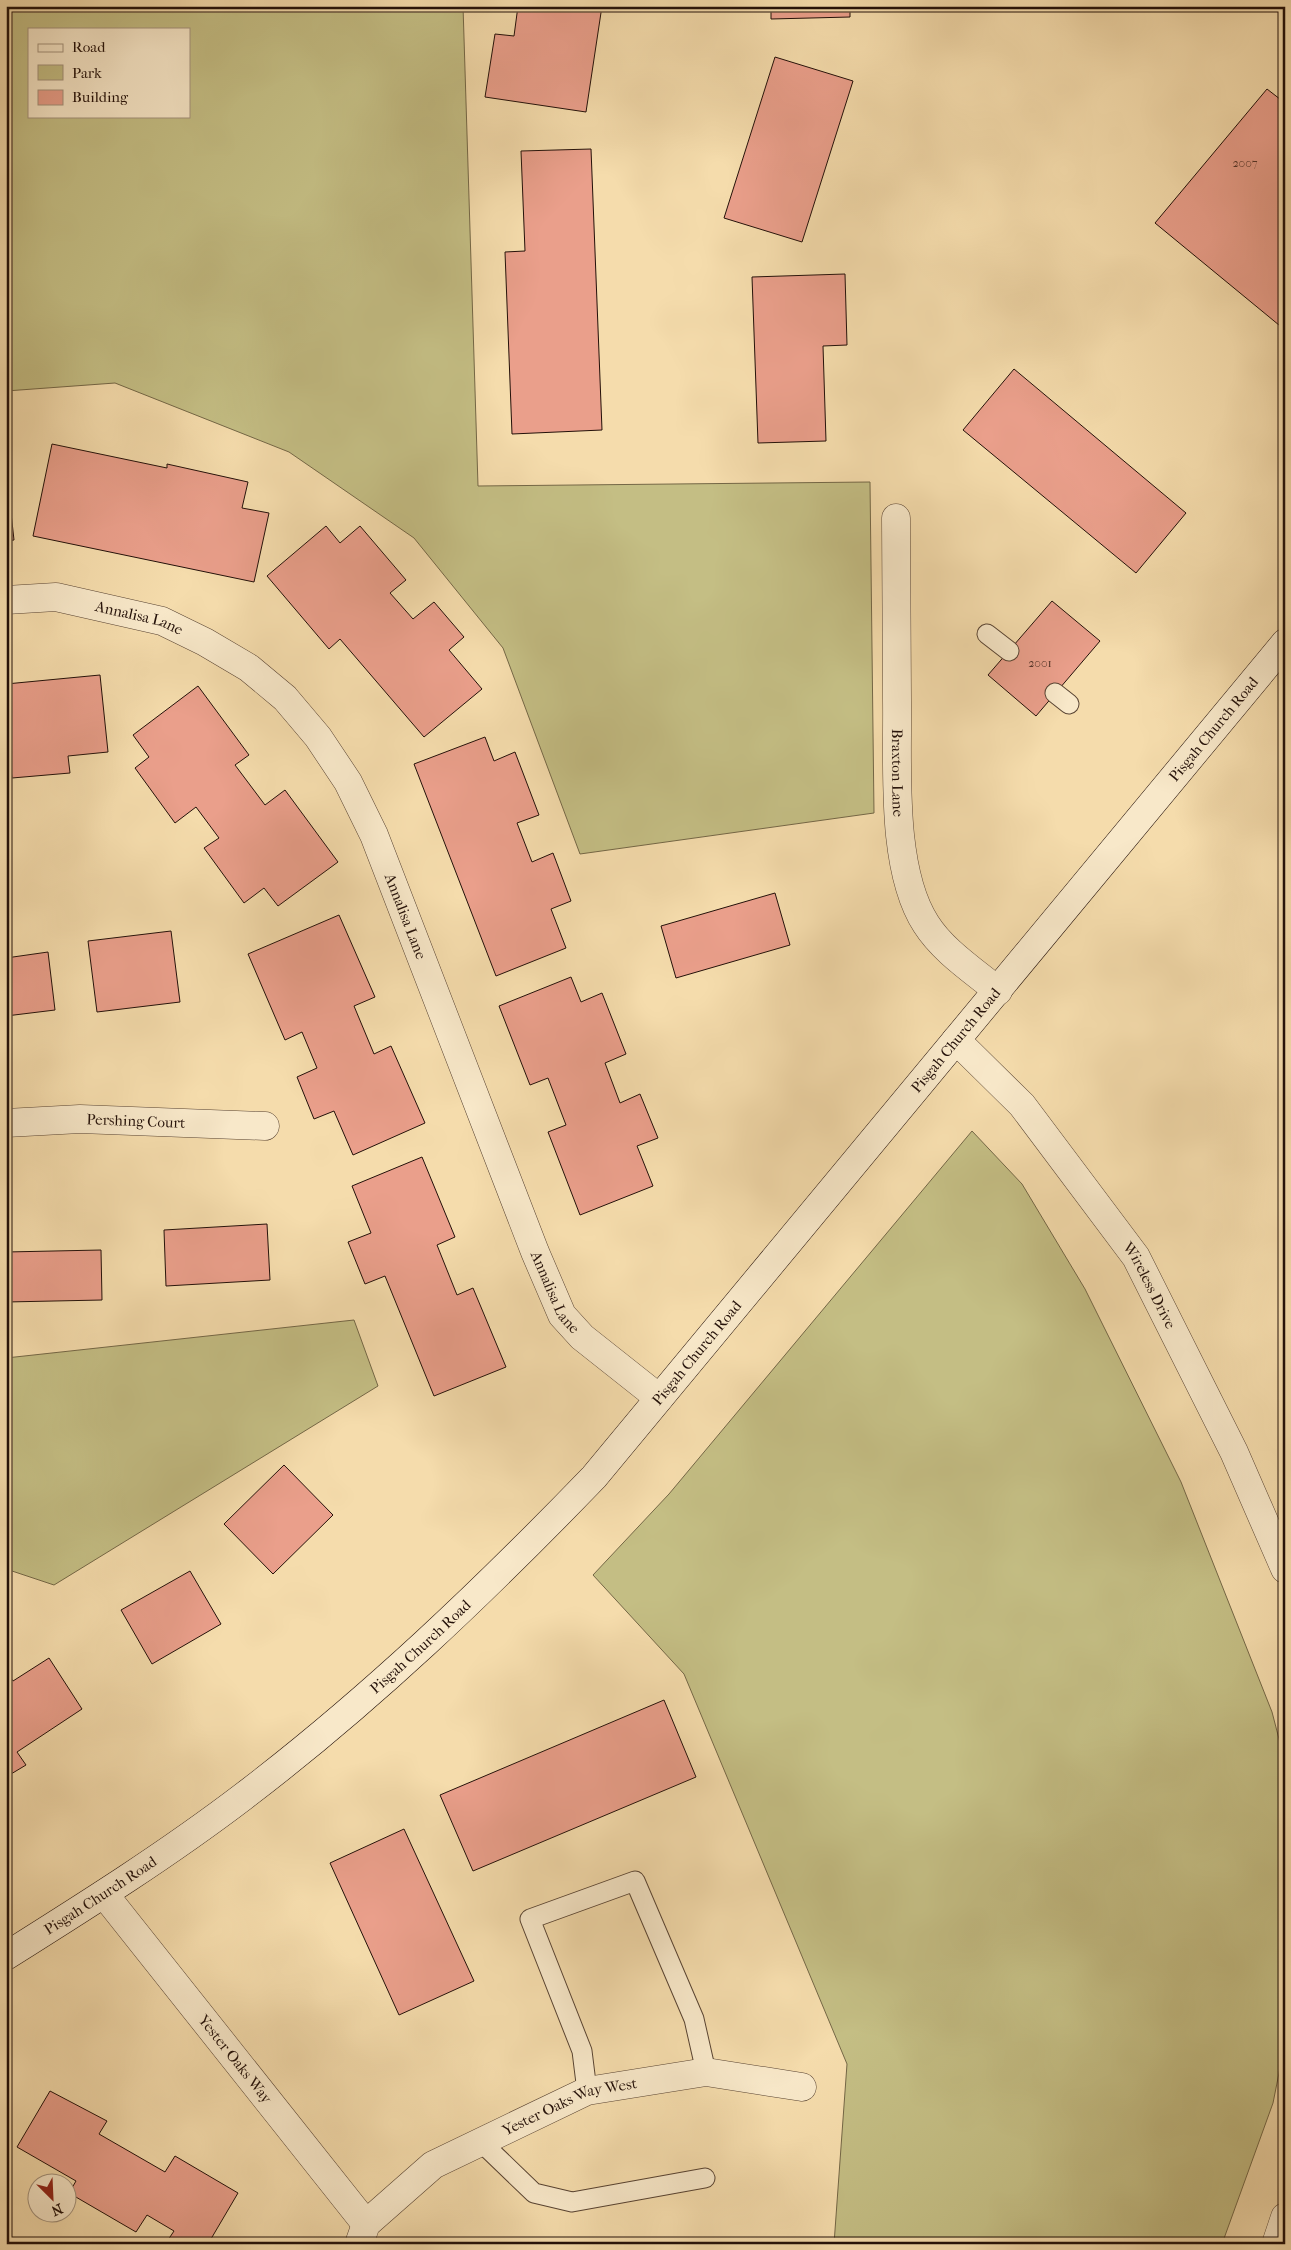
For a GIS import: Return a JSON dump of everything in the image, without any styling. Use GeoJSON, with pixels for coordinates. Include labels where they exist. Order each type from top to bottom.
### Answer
{"type":"FeatureCollection","features":[{"type":"Feature","properties":{"kind":"street","name":"Braxton Lane"},"geometry":{"type":"LineString","coordinates":[[896,518],[898,799],[902,847],[911,892],[926,924],[944,946],[998,991]]}},
{"type":"Feature","properties":{"kind":"street","name":"Annalisa Lane"},"geometry":{"type":"LineString","coordinates":[[6,600],[56,598],[162,621],[205,642],[249,668],[285,698],[318,737],[348,782],[374,835],[535,1252],[562,1315],[582,1337],[659,1398]]}},
{"type":"Feature","properties":{"kind":"street","name":"Pisgah Church Road"},"geometry":{"type":"LineString","coordinates":[[6,1956],[104,1894],[244,1796],[337,1721],[430,1639],[522,1552],[588,1484],[1285,643]]}},
{"type":"Feature","properties":{"kind":"street","name":"Wireless Drive"},"geometry":{"type":"LineString","coordinates":[[956,1040],[1022,1105],[1136,1257],[1234,1452],[1285,1569]]}},
{"type":"Feature","properties":{"kind":"street","name":"Pershing Court"},"geometry":{"type":"LineString","coordinates":[[6,1123],[80,1119],[265,1126]]}},
{"type":"Feature","properties":{"kind":"street","name":"Yester Oaks Way"},"geometry":{"type":"LineString","coordinates":[[104,1894],[362,2234]]}},
{"type":"Feature","properties":{"kind":"street","name":"Yester Oaks Way West"},"geometry":{"type":"LineString","coordinates":[[362,2234],[433,2165],[587,2091],[706,2072],[802,2087]]}},
{"type":"Feature","properties":{"kind":"street"},"geometry":{"type":"LineString","coordinates":[[1276,2244],[1285,2218]]}},
{"type":"Feature","properties":{"kind":"lane"},"geometry":{"type":"LineString","coordinates":[[987,634],[1009,651]]}},
{"type":"Feature","properties":{"kind":"lane"},"geometry":{"type":"LineString","coordinates":[[587,2091],[582,2051],[530,1919],[635,1881],[694,2019],[706,2072]]}},
{"type":"Feature","properties":{"kind":"lane"},"geometry":{"type":"LineString","coordinates":[[481,2142],[534,2193],[572,2202],[705,2178]]}},
{"type":"Feature","properties":{"kind":"green space"},"geometry":{"type":"Polygon","coordinates":[[[6,6],[463,6],[478,486],[870,482],[874,813],[580,854],[503,648],[414,538],[289,452],[115,383],[6,391],[6,6]]]}},
{"type":"Feature","properties":{"kind":"green space"},"geometry":{"type":"Polygon","coordinates":[[[972,1131],[1022,1184],[1085,1289],[1181,1482],[1272,1712],[1285,1762],[1285,2043],[1273,2103],[1222,2244],[834,2244],[847,2064],[684,1674],[593,1575],[669,1494],[972,1131]]]}},
{"type":"Feature","properties":{"kind":"green space"},"geometry":{"type":"Polygon","coordinates":[[[354,1320],[378,1386],[54,1585],[6,1569],[6,1358],[354,1320]]]}},
{"type":"Feature","properties":{"kind":"building"},"geometry":{"type":"Polygon","coordinates":[[[518,6],[602,6],[586,112],[485,97],[495,34],[514,36],[518,6]]]}},
{"type":"Feature","properties":{"kind":"building"},"geometry":{"type":"Polygon","coordinates":[[[771,6],[850,6],[850,17],[771,19],[771,6]]]}},
{"type":"Feature","properties":{"kind":"building"},"geometry":{"type":"Polygon","coordinates":[[[775,57],[853,81],[802,242],[724,218],[775,57]]]}},
{"type":"Feature","properties":{"kind":"building"},"geometry":{"type":"Polygon","coordinates":[[[1267,89],[1285,103],[1285,330],[1155,223],[1267,89]]]}},
{"type":"Feature","properties":{"kind":"building"},"geometry":{"type":"Polygon","coordinates":[[[591,149],[602,430],[512,434],[505,252],[525,251],[521,151],[591,149]]]}},
{"type":"Feature","properties":{"kind":"building"},"geometry":{"type":"Polygon","coordinates":[[[845,274],[847,345],[823,346],[826,441],[758,443],[752,277],[845,274]]]}},
{"type":"Feature","properties":{"kind":"building"},"geometry":{"type":"Polygon","coordinates":[[[1014,369],[1186,513],[1136,573],[963,430],[1014,369]]]}},
{"type":"Feature","properties":{"kind":"building"},"geometry":{"type":"Polygon","coordinates":[[[52,444],[167,468],[167,464],[248,482],[242,508],[269,513],[254,582],[33,536],[52,444]]]}},
{"type":"Feature","properties":{"kind":"building"},"geometry":{"type":"Polygon","coordinates":[[[6,468],[14,540],[6,541],[6,468]]]}},
{"type":"Feature","properties":{"kind":"building"},"geometry":{"type":"Polygon","coordinates":[[[326,526],[340,543],[360,526],[406,580],[390,593],[413,619],[434,602],[464,637],[449,650],[482,689],[424,737],[340,639],[329,649],[267,576],[326,526]]]}},
{"type":"Feature","properties":{"kind":"building"},"geometry":{"type":"Polygon","coordinates":[[[1052,601],[1100,641],[1036,716],[988,675],[1052,601]]]}},
{"type":"Feature","properties":{"kind":"building"},"geometry":{"type":"Polygon","coordinates":[[[100,675],[108,752],[68,756],[70,773],[12,778],[9,753],[6,753],[6,684],[100,675]]]}},
{"type":"Feature","properties":{"kind":"building"},"geometry":{"type":"Polygon","coordinates":[[[198,686],[249,755],[235,765],[265,805],[285,790],[338,862],[278,906],[264,888],[244,903],[204,848],[219,838],[196,807],[175,823],[135,768],[149,757],[133,735],[198,686]]]}},
{"type":"Feature","properties":{"kind":"building"},"geometry":{"type":"Polygon","coordinates":[[[485,737],[494,761],[515,752],[539,815],[517,823],[532,862],[553,853],[571,901],[551,909],[566,948],[496,976],[414,764],[485,737]]]}},
{"type":"Feature","properties":{"kind":"building"},"geometry":{"type":"Polygon","coordinates":[[[775,893],[790,945],[676,978],[661,926],[775,893]]]}},
{"type":"Feature","properties":{"kind":"building"},"geometry":{"type":"Polygon","coordinates":[[[339,915],[375,997],[354,1006],[374,1054],[391,1046],[425,1123],[353,1155],[334,1111],[314,1119],[297,1077],[317,1068],[302,1032],[285,1040],[248,954],[339,915]]]}},
{"type":"Feature","properties":{"kind":"building"},"geometry":{"type":"Polygon","coordinates":[[[171,931],[180,1002],[97,1012],[88,941],[171,931]]]}},
{"type":"Feature","properties":{"kind":"building"},"geometry":{"type":"Polygon","coordinates":[[[48,952],[55,1010],[6,1016],[6,958],[48,952]]]}},
{"type":"Feature","properties":{"kind":"building"},"geometry":{"type":"Polygon","coordinates":[[[571,977],[581,1002],[602,993],[626,1054],[605,1063],[620,1103],[640,1094],[658,1138],[637,1146],[653,1186],[580,1215],[548,1132],[566,1125],[548,1078],[530,1085],[499,1006],[571,977]]]}},
{"type":"Feature","properties":{"kind":"building"},"geometry":{"type":"Polygon","coordinates":[[[422,1157],[455,1237],[437,1245],[457,1295],[473,1288],[506,1367],[434,1396],[385,1276],[365,1284],[348,1242],[371,1233],[352,1186],[422,1157]]]}},
{"type":"Feature","properties":{"kind":"building"},"geometry":{"type":"Polygon","coordinates":[[[267,1224],[270,1280],[166,1286],[164,1230],[267,1224]]]}},
{"type":"Feature","properties":{"kind":"building"},"geometry":{"type":"Polygon","coordinates":[[[101,1250],[102,1300],[6,1302],[6,1252],[101,1250]]]}},
{"type":"Feature","properties":{"kind":"building"},"geometry":{"type":"Polygon","coordinates":[[[284,1465],[333,1515],[273,1574],[224,1524],[284,1465]]]}},
{"type":"Feature","properties":{"kind":"building"},"geometry":{"type":"Polygon","coordinates":[[[190,1571],[221,1624],[152,1664],[121,1610],[190,1571]]]}},
{"type":"Feature","properties":{"kind":"building"},"geometry":{"type":"Polygon","coordinates":[[[49,1658],[82,1709],[17,1752],[26,1765],[6,1777],[6,1671],[13,1681],[49,1658]]]}},
{"type":"Feature","properties":{"kind":"building"},"geometry":{"type":"Polygon","coordinates":[[[664,1700],[696,1777],[473,1871],[440,1795],[664,1700]]]}},
{"type":"Feature","properties":{"kind":"building"},"geometry":{"type":"Polygon","coordinates":[[[404,1829],[474,1981],[399,2015],[330,1863],[404,1829]]]}},
{"type":"Feature","properties":{"kind":"building"},"geometry":{"type":"Polygon","coordinates":[[[50,2091],[107,2121],[99,2134],[165,2172],[175,2156],[238,2193],[208,2244],[201,2240],[199,2244],[168,2244],[166,2243],[174,2231],[147,2215],[136,2232],[78,2198],[78,2172],[60,2172],[17,2147],[50,2091]]]}}]}
